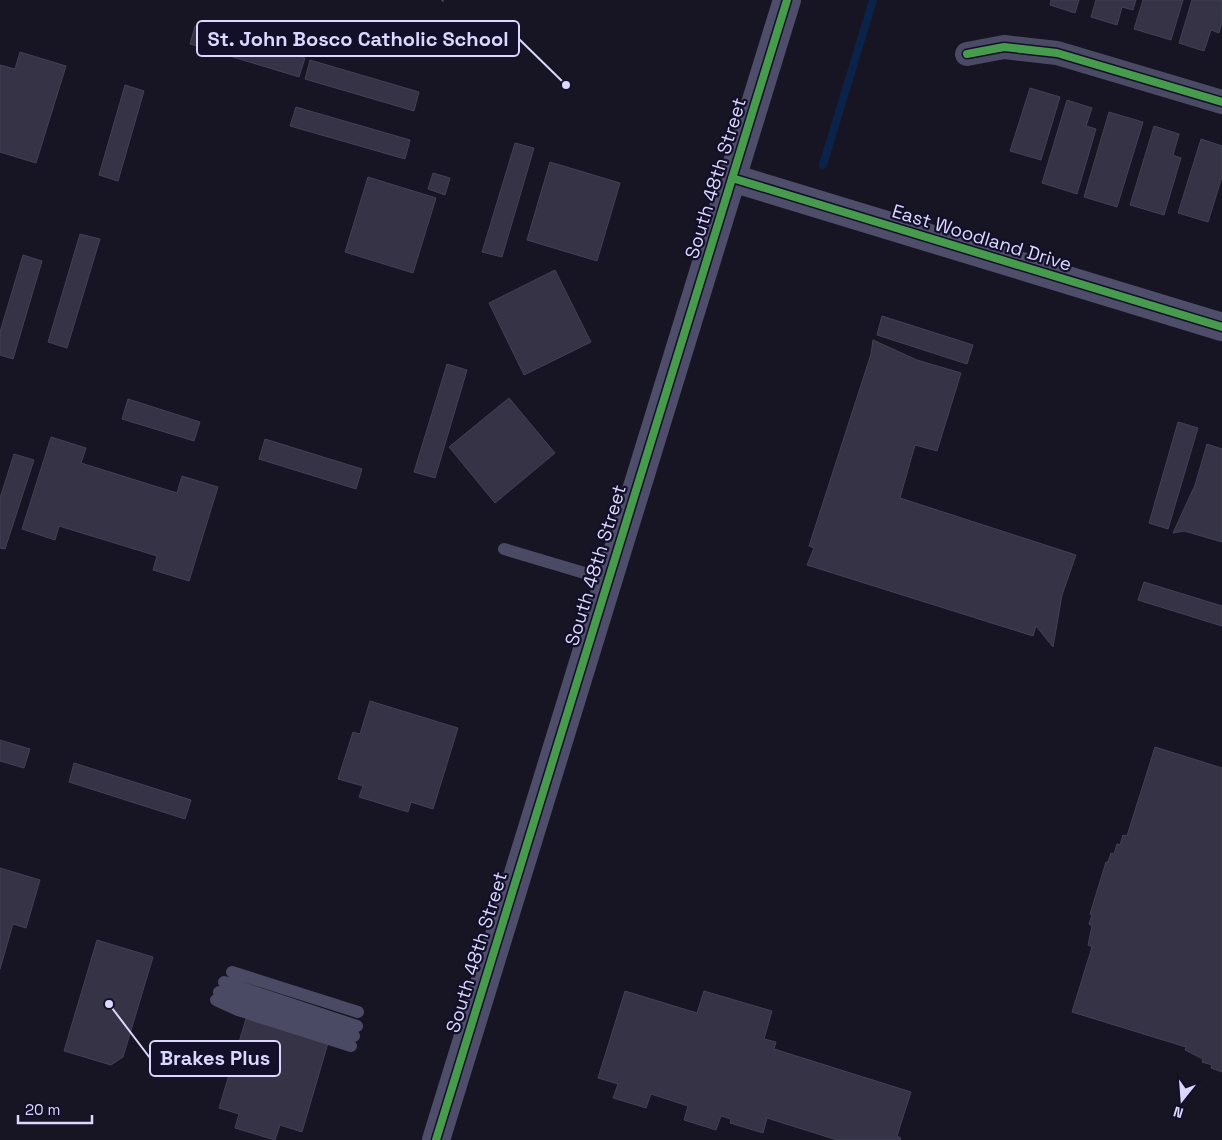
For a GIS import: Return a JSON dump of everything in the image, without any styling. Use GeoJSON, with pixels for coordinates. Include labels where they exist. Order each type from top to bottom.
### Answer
{"type":"FeatureCollection","features":[{"type":"Feature","properties":{"kind":"street","name":"South 48th Street"},"geometry":{"type":"LineString","coordinates":[[436,1140],[787,0]]}},
{"type":"Feature","properties":{"kind":"street"},"geometry":{"type":"LineString","coordinates":[[966,54],[1004,47],[1057,53],[1222,102]]}},
{"type":"Feature","properties":{"kind":"street","name":"East Woodland Drive"},"geometry":{"type":"LineString","coordinates":[[732,178],[1222,327]]}},
{"type":"Feature","properties":{"kind":"lane"},"geometry":{"type":"LineString","coordinates":[[504,549],[608,580]]}},
{"type":"Feature","properties":{"kind":"lane"},"geometry":{"type":"LineString","coordinates":[[232,972],[358,1012]]}},
{"type":"Feature","properties":{"kind":"lane"},"geometry":{"type":"LineString","coordinates":[[220,992],[354,1036],[238,1010],[220,992]]}},
{"type":"Feature","properties":{"kind":"building"},"geometry":{"type":"Polygon","coordinates":[[[1051,0],[1079,0],[1075,13],[1050,5],[1051,0]]]}},
{"type":"Feature","properties":{"kind":"building"},"geometry":{"type":"Polygon","coordinates":[[[1096,0],[1136,0],[1133,10],[1122,7],[1117,25],[1091,17],[1096,0]]]}},
{"type":"Feature","properties":{"kind":"building"},"geometry":{"type":"Polygon","coordinates":[[[1143,0],[1183,0],[1171,40],[1134,29],[1143,0]]]}},
{"type":"Feature","properties":{"kind":"building"},"geometry":{"type":"Polygon","coordinates":[[[1192,0],[1222,0],[1222,22],[1219,33],[1211,30],[1204,51],[1179,43],[1192,0]]]}},
{"type":"Feature","properties":{"kind":"building"},"geometry":{"type":"Polygon","coordinates":[[[195,26],[305,58],[299,77],[190,44],[195,26]]]}},
{"type":"Feature","properties":{"kind":"building"},"geometry":{"type":"Polygon","coordinates":[[[20,52],[66,66],[36,163],[0,152],[0,65],[15,69],[20,52]]]}},
{"type":"Feature","properties":{"kind":"building"},"geometry":{"type":"Polygon","coordinates":[[[310,60],[419,92],[414,111],[305,79],[310,60]]]}},
{"type":"Feature","properties":{"kind":"building"},"geometry":{"type":"Polygon","coordinates":[[[125,85],[144,91],[118,181],[99,175],[125,85]]]}},
{"type":"Feature","properties":{"kind":"building"},"geometry":{"type":"Polygon","coordinates":[[[1030,88],[1060,97],[1041,160],[1010,151],[1030,88]]]}},
{"type":"Feature","properties":{"kind":"building"},"geometry":{"type":"Polygon","coordinates":[[[1067,100],[1092,108],[1086,126],[1096,129],[1077,194],[1042,183],[1067,100]]]}},
{"type":"Feature","properties":{"kind":"building"},"geometry":{"type":"Polygon","coordinates":[[[296,107],[410,140],[405,159],[290,126],[296,107]]]}},
{"type":"Feature","properties":{"kind":"building"},"geometry":{"type":"Polygon","coordinates":[[[1109,112],[1143,122],[1117,207],[1084,197],[1109,112]]]}},
{"type":"Feature","properties":{"kind":"building"},"geometry":{"type":"Polygon","coordinates":[[[1154,126],[1179,134],[1173,155],[1181,158],[1164,215],[1130,205],[1154,126]]]}},
{"type":"Feature","properties":{"kind":"building"},"geometry":{"type":"Polygon","coordinates":[[[1201,139],[1222,146],[1222,177],[1208,222],[1178,213],[1201,139]]]}},
{"type":"Feature","properties":{"kind":"building"},"geometry":{"type":"Polygon","coordinates":[[[515,143],[534,148],[502,257],[482,252],[515,143]]]}},
{"type":"Feature","properties":{"kind":"building"},"geometry":{"type":"Polygon","coordinates":[[[550,162],[620,183],[597,261],[527,240],[550,162]]]}},
{"type":"Feature","properties":{"kind":"building"},"geometry":{"type":"Polygon","coordinates":[[[433,173],[450,178],[445,195],[428,189],[433,173]]]}},
{"type":"Feature","properties":{"kind":"building"},"geometry":{"type":"Polygon","coordinates":[[[368,177],[436,198],[413,273],[345,252],[368,177]]]}},
{"type":"Feature","properties":{"kind":"building"},"geometry":{"type":"Polygon","coordinates":[[[80,234],[100,239],[67,348],[48,342],[80,234]]]}},
{"type":"Feature","properties":{"kind":"building"},"geometry":{"type":"Polygon","coordinates":[[[23,255],[42,261],[13,359],[0,355],[0,332],[23,255]]]}},
{"type":"Feature","properties":{"kind":"building"},"geometry":{"type":"Polygon","coordinates":[[[555,270],[591,342],[524,375],[489,303],[555,270]]]}},
{"type":"Feature","properties":{"kind":"building"},"geometry":{"type":"Polygon","coordinates":[[[882,316],[973,345],[967,364],[877,335],[882,316]]]}},
{"type":"Feature","properties":{"kind":"building"},"geometry":{"type":"Polygon","coordinates":[[[873,340],[917,360],[961,373],[937,451],[915,445],[900,498],[1076,555],[1062,595],[1053,647],[1036,626],[1033,636],[807,565],[814,548],[809,546],[871,354],[873,340]]]}},
{"type":"Feature","properties":{"kind":"building"},"geometry":{"type":"Polygon","coordinates":[[[447,364],[467,370],[435,478],[414,472],[447,364]]]}},
{"type":"Feature","properties":{"kind":"building"},"geometry":{"type":"Polygon","coordinates":[[[509,398],[555,453],[495,503],[449,447],[509,398]]]}},
{"type":"Feature","properties":{"kind":"building"},"geometry":{"type":"Polygon","coordinates":[[[128,399],[200,422],[194,441],[122,419],[128,399]]]}},
{"type":"Feature","properties":{"kind":"building"},"geometry":{"type":"Polygon","coordinates":[[[1178,422],[1198,428],[1168,529],[1149,523],[1178,422]]]}},
{"type":"Feature","properties":{"kind":"building"},"geometry":{"type":"Polygon","coordinates":[[[51,437],[86,448],[81,463],[177,493],[182,476],[218,487],[189,581],[153,570],[157,556],[59,526],[55,540],[22,529],[51,437]]]}},
{"type":"Feature","properties":{"kind":"building"},"geometry":{"type":"Polygon","coordinates":[[[265,439],[362,469],[356,489],[259,459],[265,439]]]}},
{"type":"Feature","properties":{"kind":"building"},"geometry":{"type":"Polygon","coordinates":[[[1207,444],[1222,449],[1222,542],[1184,531],[1173,533],[1195,485],[1207,444]]]}},
{"type":"Feature","properties":{"kind":"building"},"geometry":{"type":"Polygon","coordinates":[[[14,454],[34,460],[5,549],[0,548],[0,498],[14,454]]]}},
{"type":"Feature","properties":{"kind":"building"},"geometry":{"type":"Polygon","coordinates":[[[1144,582],[1222,606],[1222,626],[1138,600],[1144,582]]]}},
{"type":"Feature","properties":{"kind":"building"},"geometry":{"type":"Polygon","coordinates":[[[370,701],[458,728],[433,809],[411,802],[408,812],[359,797],[363,786],[338,779],[353,732],[360,734],[370,701]]]}},
{"type":"Feature","properties":{"kind":"building"},"geometry":{"type":"Polygon","coordinates":[[[0,740],[30,749],[24,768],[0,761],[0,740]]]}},
{"type":"Feature","properties":{"kind":"building"},"geometry":{"type":"Polygon","coordinates":[[[1155,747],[1222,768],[1222,1072],[1211,1068],[1212,1065],[1202,1062],[1203,1059],[1185,1050],[1186,1047],[1072,1012],[1092,947],[1088,945],[1092,926],[1089,924],[1092,915],[1090,914],[1106,862],[1108,862],[1111,853],[1114,854],[1117,844],[1120,845],[1123,835],[1127,836],[1155,747]]]}},
{"type":"Feature","properties":{"kind":"building"},"geometry":{"type":"Polygon","coordinates":[[[74,763],[191,800],[185,819],[69,782],[74,763]]]}},
{"type":"Feature","properties":{"kind":"building"},"geometry":{"type":"Polygon","coordinates":[[[0,868],[40,880],[26,928],[13,924],[0,969],[0,868]]]}},
{"type":"Feature","properties":{"kind":"building"},"geometry":{"type":"Polygon","coordinates":[[[97,940],[153,957],[123,1057],[111,1065],[64,1051],[97,940]]]}},
{"type":"Feature","properties":{"kind":"building"},"geometry":{"type":"Polygon","coordinates":[[[625,991],[697,1013],[704,991],[772,1011],[764,1039],[776,1042],[774,1049],[911,1092],[897,1136],[901,1138],[900,1140],[837,1140],[767,1118],[763,1133],[730,1123],[731,1119],[721,1116],[716,1130],[684,1120],[688,1106],[651,1094],[646,1108],[613,1098],[618,1084],[598,1078],[625,991]]]}},
{"type":"Feature","properties":{"kind":"building"},"geometry":{"type":"Polygon","coordinates":[[[246,1019],[328,1043],[302,1132],[280,1125],[275,1140],[235,1128],[239,1114],[219,1108],[246,1019]]]}},
{"type":"Feature","properties":{"kind":"waterway"},"geometry":{"type":"LineString","coordinates":[[823,165],[873,0]]}},
{"type":"Feature","properties":{"kind":"cycle path"},"geometry":{"type":"LineString","coordinates":[[436,1140],[787,0]]}},
{"type":"Feature","properties":{"kind":"cycle path"},"geometry":{"type":"LineString","coordinates":[[967,54],[1004,47],[1057,53],[1222,102]]}},
{"type":"Feature","properties":{"kind":"cycle path"},"geometry":{"type":"LineString","coordinates":[[732,178],[1222,327]]}},
{"type":"Feature","properties":{"kind":"place","name":"St. John Bosco Catholic School"},"geometry":{"type":"Point","coordinates":[566,85]}},
{"type":"Feature","properties":{"kind":"place","name":"Brakes Plus"},"geometry":{"type":"Point","coordinates":[109,1004]}}]}
